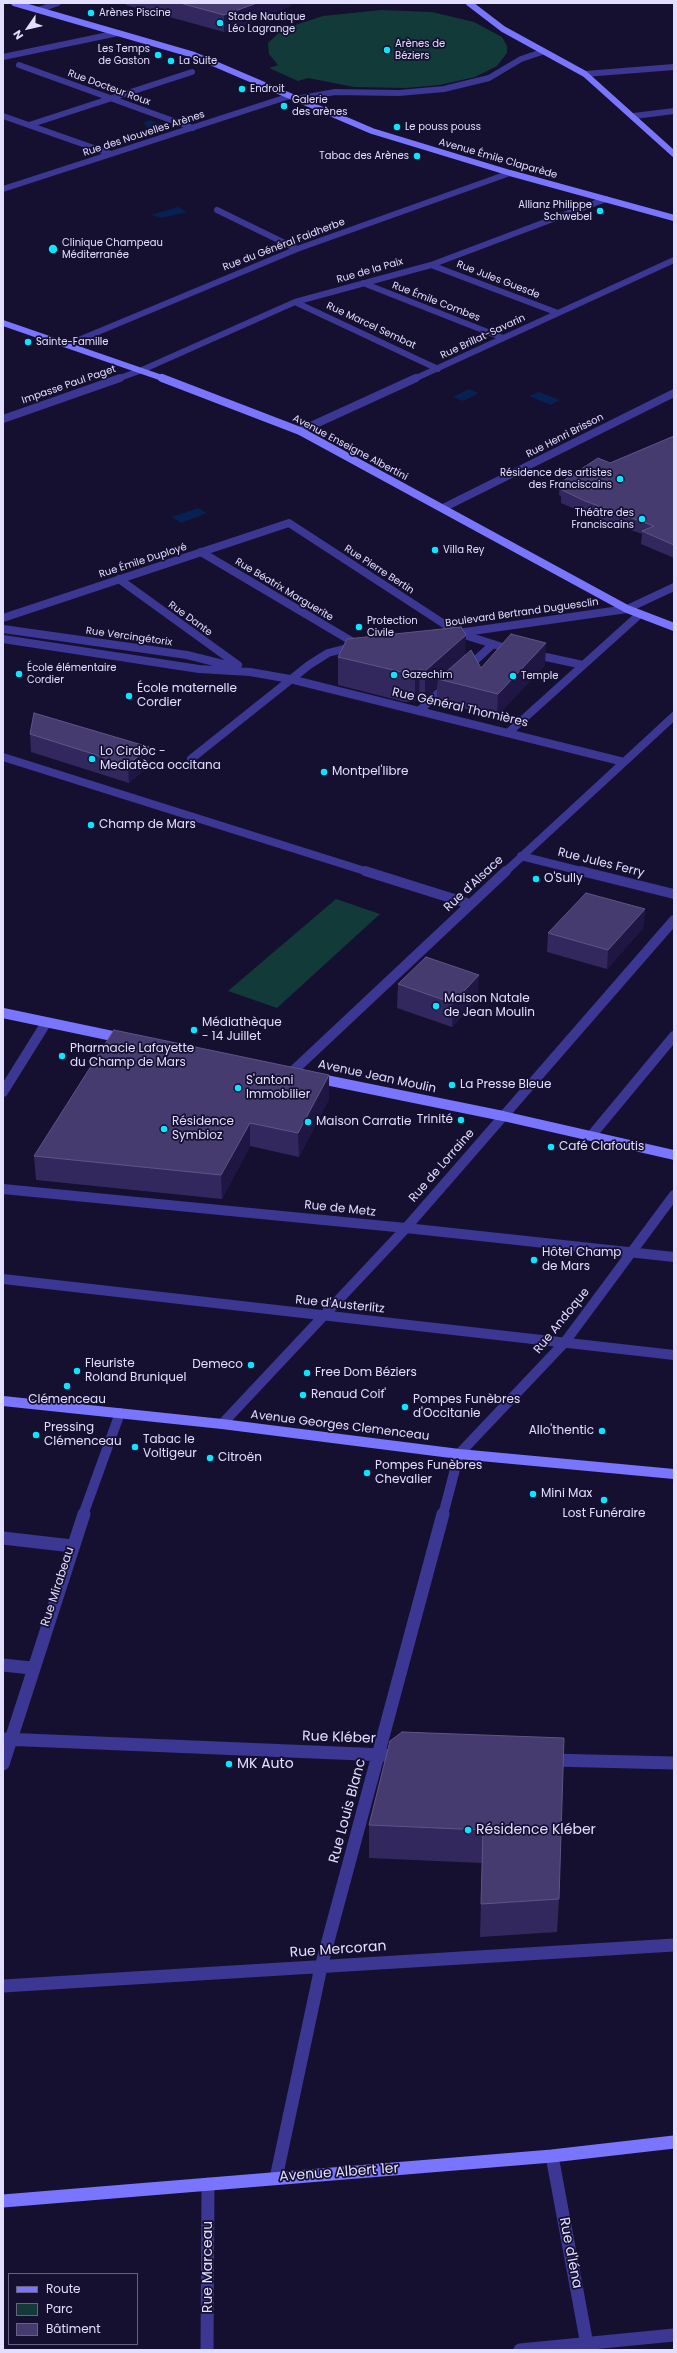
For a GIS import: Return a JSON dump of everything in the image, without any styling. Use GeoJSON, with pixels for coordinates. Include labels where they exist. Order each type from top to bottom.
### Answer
{"type":"FeatureCollection","features":[{"type":"Feature","properties":{"kind":"street","name":"Avenue Émile Claparède"},"geometry":{"type":"LineString","coordinates":[[14,3],[194,55],[372,131],[510,173],[674,218]]}},
{"type":"Feature","properties":{"kind":"street"},"geometry":{"type":"LineString","coordinates":[[38,10],[58,3]]}},
{"type":"Feature","properties":{"kind":"street"},"geometry":{"type":"LineString","coordinates":[[469,3],[503,29],[542,52],[585,74],[634,116],[674,154]]}},
{"type":"Feature","properties":{"kind":"street"},"geometry":{"type":"LineString","coordinates":[[3,57],[118,33]]}},
{"type":"Feature","properties":{"kind":"street","name":"Rue des Nouvelles Arènes"},"geometry":{"type":"LineString","coordinates":[[3,189],[193,128],[293,98],[335,92],[399,93],[444,89],[489,78],[504,71],[522,59],[542,52]]}},
{"type":"Feature","properties":{"kind":"street","name":"Rue Docteur Roux"},"geometry":{"type":"LineString","coordinates":[[19,65],[109,99],[193,128]]}},
{"type":"Feature","properties":{"kind":"street"},"geometry":{"type":"LineString","coordinates":[[585,74],[674,66]]}},
{"type":"Feature","properties":{"kind":"street"},"geometry":{"type":"LineString","coordinates":[[29,125],[192,72]]}},
{"type":"Feature","properties":{"kind":"street"},"geometry":{"type":"LineString","coordinates":[[634,116],[674,111]]}},
{"type":"Feature","properties":{"kind":"street"},"geometry":{"type":"LineString","coordinates":[[3,116],[111,154]]}},
{"type":"Feature","properties":{"kind":"street","name":"Rue du Général Faidherbe"},"geometry":{"type":"LineString","coordinates":[[69,344],[296,249],[510,173]]}},
{"type":"Feature","properties":{"kind":"street","name":"Rue de la Paix"},"geometry":{"type":"LineString","coordinates":[[142,370],[295,302],[431,265],[606,199]]}},
{"type":"Feature","properties":{"kind":"street"},"geometry":{"type":"LineString","coordinates":[[217,210],[296,249]]}},
{"type":"Feature","properties":{"kind":"street","name":"Rue Brillat-Savarin"},"geometry":{"type":"LineString","coordinates":[[300,431],[674,260]]}},
{"type":"Feature","properties":{"kind":"street","name":"Rue Jules Guesde"},"geometry":{"type":"LineString","coordinates":[[431,265],[558,313]]}},
{"type":"Feature","properties":{"kind":"street","name":"Rue Émile Combes"},"geometry":{"type":"LineString","coordinates":[[363,283],[502,338]]}},
{"type":"Feature","properties":{"kind":"street","name":"Rue Marcel Sembat"},"geometry":{"type":"LineString","coordinates":[[295,302],[438,369]]}},
{"type":"Feature","properties":{"kind":"street","name":"Avenue Enseigne Albertini"},"geometry":{"type":"LineString","coordinates":[[3,323],[69,344],[142,370],[300,431],[627,608],[674,627]]}},
{"type":"Feature","properties":{"kind":"street","name":"Impasse Paul Paget"},"geometry":{"type":"LineString","coordinates":[[3,419],[142,370]]}},
{"type":"Feature","properties":{"kind":"street","name":"Rue Henri Brisson"},"geometry":{"type":"LineString","coordinates":[[443,508],[674,393]]}},
{"type":"Feature","properties":{"kind":"street","name":"Rue Émile Duployé"},"geometry":{"type":"LineString","coordinates":[[3,618],[289,523]]}},
{"type":"Feature","properties":{"kind":"street","name":"Rue Pierre Bertin"},"geometry":{"type":"LineString","coordinates":[[289,523],[458,633]]}},
{"type":"Feature","properties":{"kind":"street","name":"Rue Béatrix Marguerite"},"geometry":{"type":"LineString","coordinates":[[201,552],[361,645],[328,652],[290,679]]}},
{"type":"Feature","properties":{"kind":"street","name":"Rue Dante"},"geometry":{"type":"LineString","coordinates":[[119,579],[223,656],[250,672]]}},
{"type":"Feature","properties":{"kind":"street","name":"Boulevard Bertrand Duguesclin"},"geometry":{"type":"LineString","coordinates":[[442,635],[627,608],[674,587]]}},
{"type":"Feature","properties":{"kind":"street"},"geometry":{"type":"LineString","coordinates":[[509,732],[640,614]]}},
{"type":"Feature","properties":{"kind":"street","name":"Rue Vercingétorix"},"geometry":{"type":"LineString","coordinates":[[3,629],[187,655],[250,672],[290,679]]}},
{"type":"Feature","properties":{"kind":"street"},"geometry":{"type":"LineString","coordinates":[[458,633],[492,645],[583,666]]}},
{"type":"Feature","properties":{"kind":"street","name":"Rue Vercingétorix"},"geometry":{"type":"LineString","coordinates":[[3,638],[199,668],[250,672]]}},
{"type":"Feature","properties":{"kind":"street"},"geometry":{"type":"LineString","coordinates":[[419,711],[492,645]]}},
{"type":"Feature","properties":{"kind":"street"},"geometry":{"type":"LineString","coordinates":[[191,759],[290,679]]}},
{"type":"Feature","properties":{"kind":"street","name":"Rue Général Thomières"},"geometry":{"type":"LineString","coordinates":[[290,679],[509,732],[624,762]]}},
{"type":"Feature","properties":{"kind":"street","name":"Rue d'Alsace"},"geometry":{"type":"LineString","coordinates":[[296,1073],[470,904],[674,716]]}},
{"type":"Feature","properties":{"kind":"street"},"geometry":{"type":"LineString","coordinates":[[3,757],[470,904]]}},
{"type":"Feature","properties":{"kind":"street","name":"Rue Jules Ferry"},"geometry":{"type":"LineString","coordinates":[[521,856],[674,894]]}},
{"type":"Feature","properties":{"kind":"street","name":"Rue de Lorraine"},"geometry":{"type":"LineString","coordinates":[[222,1424],[406,1228],[674,920]]}},
{"type":"Feature","properties":{"kind":"street"},"geometry":{"type":"LineString","coordinates":[[3,1013],[132,1040]]}},
{"type":"Feature","properties":{"kind":"street"},"geometry":{"type":"LineString","coordinates":[[3,1092],[46,1023]]}},
{"type":"Feature","properties":{"kind":"street"},"geometry":{"type":"LineString","coordinates":[[591,1136],[674,1036]]}},
{"type":"Feature","properties":{"kind":"street","name":"Avenue Jean Moulin"},"geometry":{"type":"LineString","coordinates":[[296,1073],[503,1116],[674,1155]]}},
{"type":"Feature","properties":{"kind":"street","name":"Rue de Metz"},"geometry":{"type":"LineString","coordinates":[[3,1189],[406,1228],[674,1257]]}},
{"type":"Feature","properties":{"kind":"street","name":"Rue Andoque"},"geometry":{"type":"LineString","coordinates":[[458,1454],[565,1342],[674,1194]]}},
{"type":"Feature","properties":{"kind":"street","name":"Rue d'Austerlitz"},"geometry":{"type":"LineString","coordinates":[[3,1279],[674,1355]]}},
{"type":"Feature","properties":{"kind":"street","name":"Avenue Georges Clemenceau"},"geometry":{"type":"LineString","coordinates":[[3,1401],[222,1424],[458,1454],[674,1474]]}},
{"type":"Feature","properties":{"kind":"street","name":"Rue Mirabeau"},"geometry":{"type":"LineString","coordinates":[[3,1764],[7,1739],[72,1546],[120,1413]]}},
{"type":"Feature","properties":{"kind":"street","name":"Rue Louis Blanc"},"geometry":{"type":"LineString","coordinates":[[276,2178],[321,1967],[458,1454]]}},
{"type":"Feature","properties":{"kind":"street"},"geometry":{"type":"LineString","coordinates":[[3,1538],[72,1546]]}},
{"type":"Feature","properties":{"kind":"street"},"geometry":{"type":"LineString","coordinates":[[3,1665],[32,1668]]}},
{"type":"Feature","properties":{"kind":"street","name":"Rue Kléber"},"geometry":{"type":"LineString","coordinates":[[7,1739],[395,1755]]}},
{"type":"Feature","properties":{"kind":"street"},"geometry":{"type":"LineString","coordinates":[[539,1759],[674,1763]]}},
{"type":"Feature","properties":{"kind":"street","name":"Rue Mercoran"},"geometry":{"type":"LineString","coordinates":[[3,1986],[674,1945]]}},
{"type":"Feature","properties":{"kind":"street","name":"Avenue Albert 1er"},"geometry":{"type":"LineString","coordinates":[[3,2201],[552,2156],[674,2142]]}},
{"type":"Feature","properties":{"kind":"street","name":"Rue d'Iéna"},"geometry":{"type":"LineString","coordinates":[[552,2156],[587,2347]]}},
{"type":"Feature","properties":{"kind":"street","name":"Rue Marceau"},"geometry":{"type":"LineString","coordinates":[[207,2350],[208,2184]]}},
{"type":"Feature","properties":{"kind":"street"},"geometry":{"type":"LineString","coordinates":[[520,2350],[587,2347],[674,2335]]}},
{"type":"Feature","properties":{"kind":"green space","name":"Arènes de Béziers"},"geometry":{"type":"Polygon","coordinates":[[[381,10],[432,12],[474,22],[502,37],[507,46],[507,53],[497,66],[475,77],[440,85],[406,88],[354,87],[308,78],[298,81],[269,68],[278,65],[269,54],[268,43],[283,29],[323,16],[381,10]]]}},
{"type":"Feature","properties":{"kind":"green space"},"geometry":{"type":"Polygon","coordinates":[[[336,899],[380,914],[277,1008],[228,991],[336,899]]]}},
{"type":"Feature","properties":{"kind":"water"},"geometry":{"type":"Polygon","coordinates":[[[150,120],[165,126],[166,128],[149,134],[144,131],[147,126],[143,123],[150,120]]]}},
{"type":"Feature","properties":{"kind":"water"},"geometry":{"type":"Polygon","coordinates":[[[178,207],[187,212],[162,218],[151,215],[178,207]]]}},
{"type":"Feature","properties":{"kind":"water"},"geometry":{"type":"Polygon","coordinates":[[[469,389],[479,393],[463,401],[453,397],[469,389]]]}},
{"type":"Feature","properties":{"kind":"water"},"geometry":{"type":"Polygon","coordinates":[[[539,392],[560,400],[551,405],[529,396],[539,392]]]}},
{"type":"Feature","properties":{"kind":"water"},"geometry":{"type":"Polygon","coordinates":[[[198,508],[207,513],[181,523],[172,517],[198,508]]]}},
{"type":"Feature","properties":{"kind":"building"},"geometry":{"type":"Polygon","coordinates":[[[180,3],[257,3],[224,15],[180,3]]]}},
{"type":"Feature","properties":{"kind":"building"},"geometry":{"type":"Polygon","coordinates":[[[674,436],[674,545],[642,531],[654,526],[585,501],[562,490],[568,486],[560,483],[598,458],[610,463],[674,436]]]}},
{"type":"Feature","properties":{"kind":"building"},"geometry":{"type":"Polygon","coordinates":[[[461,627],[466,635],[425,671],[420,669],[415,673],[406,673],[338,657],[347,639],[461,627]]]}},
{"type":"Feature","properties":{"kind":"building"},"geometry":{"type":"Polygon","coordinates":[[[511,634],[546,643],[498,694],[438,679],[471,650],[481,668],[511,634]]]}},
{"type":"Feature","properties":{"kind":"building"},"geometry":{"type":"Polygon","coordinates":[[[34,713],[149,747],[128,765],[30,734],[34,713]]]}},
{"type":"Feature","properties":{"kind":"building"},"geometry":{"type":"Polygon","coordinates":[[[586,893],[645,909],[608,950],[548,933],[586,893]]]}},
{"type":"Feature","properties":{"kind":"building"},"geometry":{"type":"Polygon","coordinates":[[[426,957],[479,975],[453,1003],[398,984],[426,957]]]}},
{"type":"Feature","properties":{"kind":"building","name":"Résidence Symbioz"},"geometry":{"type":"Polygon","coordinates":[[[114,1030],[329,1075],[298,1133],[250,1123],[221,1175],[34,1156],[114,1030]]]}},
{"type":"Feature","properties":{"kind":"building","name":"Résidence Kléber"},"geometry":{"type":"Polygon","coordinates":[[[402,1732],[564,1738],[559,1899],[481,1904],[483,1830],[369,1825],[390,1741],[402,1732]]]}},
{"type":"Feature","properties":{"kind":"place","name":"Arènes Piscine"},"geometry":{"type":"Point","coordinates":[91,13]}},
{"type":"Feature","properties":{"kind":"place","name":"Stade Nautique Léo Lagrange"},"geometry":{"type":"Point","coordinates":[220,23]}},
{"type":"Feature","properties":{"kind":"place","name":"Arènes de Béziers"},"geometry":{"type":"Point","coordinates":[387,50]}},
{"type":"Feature","properties":{"kind":"place","name":"Les Temps de Gaston"},"geometry":{"type":"Point","coordinates":[158,55]}},
{"type":"Feature","properties":{"kind":"place","name":"La Suite"},"geometry":{"type":"Point","coordinates":[171,61]}},
{"type":"Feature","properties":{"kind":"place","name":"Endroit"},"geometry":{"type":"Point","coordinates":[242,89]}},
{"type":"Feature","properties":{"kind":"place","name":"Galerie des arènes"},"geometry":{"type":"Point","coordinates":[284,106]}},
{"type":"Feature","properties":{"kind":"place","name":"Le pouss pouss"},"geometry":{"type":"Point","coordinates":[397,127]}},
{"type":"Feature","properties":{"kind":"place","name":"Tabac des Arènes"},"geometry":{"type":"Point","coordinates":[417,156]}},
{"type":"Feature","properties":{"kind":"place","name":"Allianz Philippe Schwebel"},"geometry":{"type":"Point","coordinates":[600,211]}},
{"type":"Feature","properties":{"kind":"place","name":"Clinique Champeau Méditerranée"},"geometry":{"type":"Point","coordinates":[53,249]}},
{"type":"Feature","properties":{"kind":"place","name":"Sainte-Famille"},"geometry":{"type":"Point","coordinates":[28,342]}},
{"type":"Feature","properties":{"kind":"place","name":"Résidence des artistes des Franciscains"},"geometry":{"type":"Point","coordinates":[620,479]}},
{"type":"Feature","properties":{"kind":"place","name":"Théâtre des Franciscains"},"geometry":{"type":"Point","coordinates":[642,519]}},
{"type":"Feature","properties":{"kind":"place","name":"Villa Rey"},"geometry":{"type":"Point","coordinates":[435,550]}},
{"type":"Feature","properties":{"kind":"place","name":"Protection Civile"},"geometry":{"type":"Point","coordinates":[359,627]}},
{"type":"Feature","properties":{"kind":"place","name":"École élémentaire Cordier"},"geometry":{"type":"Point","coordinates":[19,674]}},
{"type":"Feature","properties":{"kind":"place","name":"Gazechim"},"geometry":{"type":"Point","coordinates":[394,675]}},
{"type":"Feature","properties":{"kind":"place","name":"Temple"},"geometry":{"type":"Point","coordinates":[513,676]}},
{"type":"Feature","properties":{"kind":"place","name":"École maternelle Cordier"},"geometry":{"type":"Point","coordinates":[129,696]}},
{"type":"Feature","properties":{"kind":"place","name":"Lo Cirdòc - Mediatèca occitana"},"geometry":{"type":"Point","coordinates":[92,759]}},
{"type":"Feature","properties":{"kind":"place","name":"Montpel'libre"},"geometry":{"type":"Point","coordinates":[324,772]}},
{"type":"Feature","properties":{"kind":"place","name":"Champ de Mars"},"geometry":{"type":"Point","coordinates":[91,825]}},
{"type":"Feature","properties":{"kind":"place","name":"O'Sully"},"geometry":{"type":"Point","coordinates":[536,879]}},
{"type":"Feature","properties":{"kind":"place","name":"Maison Natale de Jean Moulin"},"geometry":{"type":"Point","coordinates":[436,1006]}},
{"type":"Feature","properties":{"kind":"place","name":"Médiathèque - 14 Juillet"},"geometry":{"type":"Point","coordinates":[194,1030]}},
{"type":"Feature","properties":{"kind":"place","name":"Pharmacie Lafayette du Champ de Mars"},"geometry":{"type":"Point","coordinates":[62,1056]}},
{"type":"Feature","properties":{"kind":"place","name":"La Presse Bleue"},"geometry":{"type":"Point","coordinates":[452,1085]}},
{"type":"Feature","properties":{"kind":"place","name":"S'antoni Immobilier"},"geometry":{"type":"Point","coordinates":[238,1088]}},
{"type":"Feature","properties":{"kind":"place","name":"Trinité"},"geometry":{"type":"Point","coordinates":[461,1120]}},
{"type":"Feature","properties":{"kind":"place","name":"Maison Carratie"},"geometry":{"type":"Point","coordinates":[308,1122]}},
{"type":"Feature","properties":{"kind":"place","name":"Résidence Symbioz"},"geometry":{"type":"Point","coordinates":[164,1129]}},
{"type":"Feature","properties":{"kind":"place","name":"Café Clafoutis"},"geometry":{"type":"Point","coordinates":[551,1147]}},
{"type":"Feature","properties":{"kind":"place","name":"Hôtel Champ de Mars"},"geometry":{"type":"Point","coordinates":[534,1260]}},
{"type":"Feature","properties":{"kind":"place","name":"Demeco"},"geometry":{"type":"Point","coordinates":[251,1365]}},
{"type":"Feature","properties":{"kind":"place","name":"Fleuriste Roland Bruniquel"},"geometry":{"type":"Point","coordinates":[77,1371]}},
{"type":"Feature","properties":{"kind":"place","name":"Free Dom Béziers"},"geometry":{"type":"Point","coordinates":[307,1373]}},
{"type":"Feature","properties":{"kind":"place","name":"Clémenceau"},"geometry":{"type":"Point","coordinates":[67,1386]}},
{"type":"Feature","properties":{"kind":"place","name":"Renaud Coif'"},"geometry":{"type":"Point","coordinates":[303,1395]}},
{"type":"Feature","properties":{"kind":"place","name":"Pompes Funèbres d'Occitanie"},"geometry":{"type":"Point","coordinates":[405,1407]}},
{"type":"Feature","properties":{"kind":"place","name":"Allo'thentic"},"geometry":{"type":"Point","coordinates":[602,1431]}},
{"type":"Feature","properties":{"kind":"place","name":"Pressing Clémenceau"},"geometry":{"type":"Point","coordinates":[36,1435]}},
{"type":"Feature","properties":{"kind":"place","name":"Tabac le Voltigeur"},"geometry":{"type":"Point","coordinates":[135,1447]}},
{"type":"Feature","properties":{"kind":"place","name":"Citroën"},"geometry":{"type":"Point","coordinates":[210,1458]}},
{"type":"Feature","properties":{"kind":"place","name":"Pompes Funèbres Chevalier"},"geometry":{"type":"Point","coordinates":[367,1473]}},
{"type":"Feature","properties":{"kind":"place","name":"Mini Max"},"geometry":{"type":"Point","coordinates":[533,1494]}},
{"type":"Feature","properties":{"kind":"place","name":"Lost Funéraire"},"geometry":{"type":"Point","coordinates":[604,1500]}},
{"type":"Feature","properties":{"kind":"place","name":"MK Auto"},"geometry":{"type":"Point","coordinates":[229,1764]}},
{"type":"Feature","properties":{"kind":"place","name":"Résidence Kléber"},"geometry":{"type":"Point","coordinates":[468,1830]}}]}
